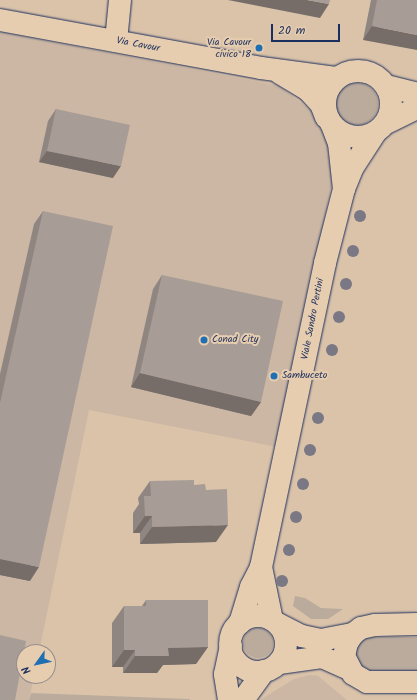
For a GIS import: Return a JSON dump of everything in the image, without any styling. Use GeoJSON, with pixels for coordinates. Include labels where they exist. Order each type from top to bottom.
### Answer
{"type":"FeatureCollection","features":[{"type":"Feature","properties":{"kind":"street"},"geometry":{"type":"LineString","coordinates":[[116,41],[120,0]]}},
{"type":"Feature","properties":{"kind":"street","name":"Via Cavour"},"geometry":{"type":"LineString","coordinates":[[0,20],[276,71],[337,78]]}},
{"type":"Feature","properties":{"kind":"street","name":"Via Cavour"},"geometry":{"type":"LineString","coordinates":[[276,71],[308,90],[321,104],[329,122]]}},
{"type":"Feature","properties":{"kind":"street"},"geometry":{"type":"LineString","coordinates":[[380,128],[391,104],[386,86],[378,78],[367,72],[355,71],[337,78],[329,87],[324,99],[329,122],[338,132],[352,137],[366,137],[417,108]]}},
{"type":"Feature","properties":{"kind":"street"},"geometry":{"type":"LineString","coordinates":[[386,86],[417,94]]}},
{"type":"Feature","properties":{"kind":"street","name":"Viale Sandro Pertini"},"geometry":{"type":"LineString","coordinates":[[329,122],[339,143],[344,189]]}},
{"type":"Feature","properties":{"kind":"street","name":"Viale Sandro Pertini"},"geometry":{"type":"LineString","coordinates":[[240,623],[251,587],[261,567],[325,264],[344,189],[354,167],[380,128]]}},
{"type":"Feature","properties":{"kind":"street","name":"Viale Sandro Pertini"},"geometry":{"type":"LineString","coordinates":[[261,567],[275,622]]}},
{"type":"Feature","properties":{"kind":"street"},"geometry":{"type":"LineString","coordinates":[[229,700],[225,674],[234,630],[240,623],[255,616],[275,622],[312,639],[353,634]]}},
{"type":"Feature","properties":{"kind":"street"},"geometry":{"type":"LineString","coordinates":[[243,700],[272,667],[284,656],[286,639],[275,622]]}},
{"type":"Feature","properties":{"kind":"street"},"geometry":{"type":"LineString","coordinates":[[348,668],[345,650],[353,634],[361,628],[375,624],[417,624]]}},
{"type":"Feature","properties":{"kind":"street"},"geometry":{"type":"LineString","coordinates":[[231,646],[236,661],[248,670],[322,657],[348,668],[357,678],[367,682],[417,682]]}},
{"type":"Feature","properties":{"kind":"shaded area"},"geometry":{"type":"Polygon","coordinates":[[[0,32],[279,86],[319,117],[336,163],[277,447],[89,410],[41,644],[16,644],[16,684],[32,684],[29,700],[0,700],[0,32]]]}},
{"type":"Feature","properties":{"kind":"shaded area"},"geometry":{"type":"Polygon","coordinates":[[[353,83],[361,83],[369,86],[375,92],[378,104],[375,116],[369,122],[361,125],[353,125],[345,122],[339,116],[336,108],[336,100],[339,92],[345,86],[353,83]]]}},
{"type":"Feature","properties":{"kind":"shaded area"},"geometry":{"type":"Polygon","coordinates":[[[295,596],[305,598],[321,608],[343,609],[328,619],[311,619],[293,606],[295,596]]]}},
{"type":"Feature","properties":{"kind":"shaded area"},"geometry":{"type":"Polygon","coordinates":[[[258,628],[269,632],[273,643],[269,654],[258,658],[247,654],[243,643],[247,632],[258,628]]]}},
{"type":"Feature","properties":{"kind":"shaded area"},"geometry":{"type":"Polygon","coordinates":[[[417,637],[417,671],[364,671],[359,668],[352,650],[365,638],[417,637]]]}},
{"type":"Feature","properties":{"kind":"shaded area"},"geometry":{"type":"Polygon","coordinates":[[[309,675],[318,676],[347,700],[260,700],[294,679],[309,675]]]}},
{"type":"Feature","properties":{"kind":"shaded area"},"geometry":{"type":"Polygon","coordinates":[[[31,693],[189,699],[190,700],[29,700],[31,693]]]}},
{"type":"Feature","properties":{"kind":"building"},"geometry":{"type":"Polygon","coordinates":[[[307,0],[330,0],[329,4],[307,0]]]}},
{"type":"Feature","properties":{"kind":"building"},"geometry":{"type":"Polygon","coordinates":[[[377,0],[417,0],[417,35],[372,26],[377,0]]]}},
{"type":"Feature","properties":{"kind":"building"},"geometry":{"type":"Polygon","coordinates":[[[56,109],[130,125],[121,166],[47,151],[56,109]]]}},
{"type":"Feature","properties":{"kind":"building"},"geometry":{"type":"Polygon","coordinates":[[[43,211],[113,226],[39,567],[0,559],[0,403],[43,211]]]}},
{"type":"Feature","properties":{"kind":"building"},"geometry":{"type":"Polygon","coordinates":[[[162,275],[283,301],[261,402],[140,373],[162,275]]]}},
{"type":"Feature","properties":{"kind":"building"},"geometry":{"type":"Polygon","coordinates":[[[194,480],[194,485],[205,484],[206,490],[227,489],[228,525],[152,527],[152,516],[145,516],[144,496],[151,496],[150,481],[194,480]]]}},
{"type":"Feature","properties":{"kind":"building"},"geometry":{"type":"Polygon","coordinates":[[[146,600],[208,600],[208,647],[168,648],[169,656],[135,656],[135,650],[124,650],[124,606],[146,606],[146,600]]]}},
{"type":"Feature","properties":{"kind":"building"},"geometry":{"type":"Polygon","coordinates":[[[0,635],[26,641],[25,644],[16,644],[16,684],[18,684],[15,700],[0,700],[0,635]]]}},
{"type":"Feature","properties":{"kind":"place","name":"Via Cavour civico 18"},"geometry":{"type":"Point","coordinates":[259,48]}},
{"type":"Feature","properties":{"kind":"place","name":"Conad City"},"geometry":{"type":"Point","coordinates":[204,340]}},
{"type":"Feature","properties":{"kind":"place","name":"Sambuceto"},"geometry":{"type":"Point","coordinates":[274,376]}}]}
